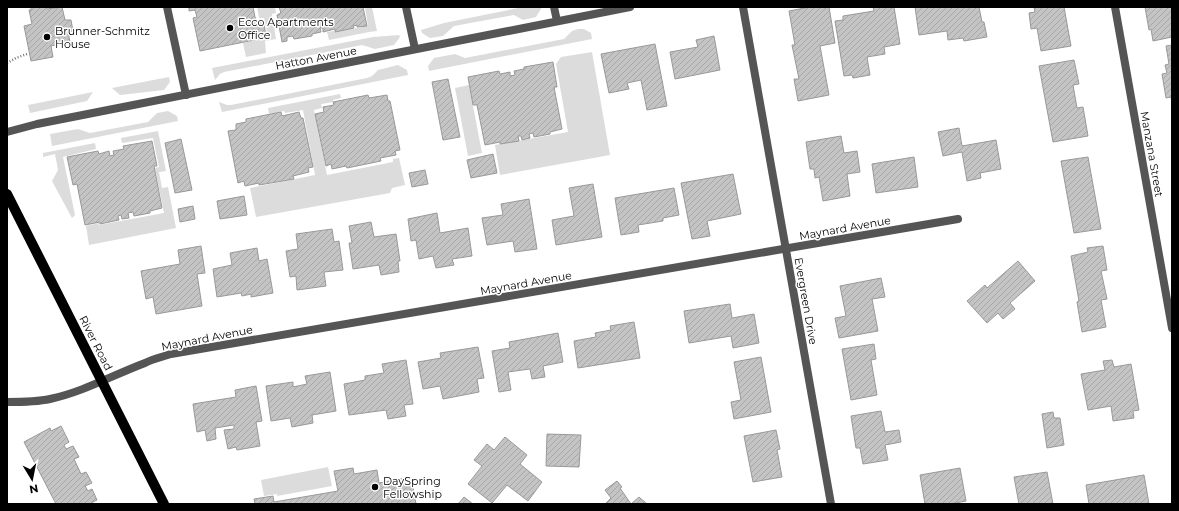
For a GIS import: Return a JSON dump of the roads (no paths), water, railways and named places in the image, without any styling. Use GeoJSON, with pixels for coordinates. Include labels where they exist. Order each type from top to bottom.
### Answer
{"type":"FeatureCollection","features":[{"type":"Feature","properties":{"kind":"main road","name":"River Road"},"geometry":{"type":"LineString","coordinates":[[7,194],[164,504]]}},
{"type":"Feature","properties":{"kind":"street"},"geometry":{"type":"LineString","coordinates":[[167,7],[186,94]]}},
{"type":"Feature","properties":{"kind":"street"},"geometry":{"type":"LineString","coordinates":[[406,7],[415,49]]}},
{"type":"Feature","properties":{"kind":"street"},"geometry":{"type":"LineString","coordinates":[[554,7],[557,21]]}},
{"type":"Feature","properties":{"kind":"street","name":"Hatton Avenue"},"geometry":{"type":"LineString","coordinates":[[7,132],[36,124],[630,7]]}},
{"type":"Feature","properties":{"kind":"street","name":"Evergreen Drive"},"geometry":{"type":"LineString","coordinates":[[743,7],[831,504]]}},
{"type":"Feature","properties":{"kind":"street","name":"Manzana Street"},"geometry":{"type":"LineString","coordinates":[[1115,7],[1172,328]]}},
{"type":"Feature","properties":{"kind":"street","name":"Maynard Avenue"},"geometry":{"type":"LineString","coordinates":[[7,402],[27,402],[49,399],[68,394],[102,382],[144,363],[171,354],[786,250],[958,219]]}},
{"type":"Feature","properties":{"kind":"place","name":"Ecco Apartments Office"},"geometry":{"type":"Point","coordinates":[230,28]}},
{"type":"Feature","properties":{"kind":"place","name":"Brunner-Schmitz House"},"geometry":{"type":"Point","coordinates":[47,37]}},
{"type":"Feature","properties":{"kind":"place","name":"DaySpring Fellowship"},"geometry":{"type":"Point","coordinates":[375,487]}}]}
